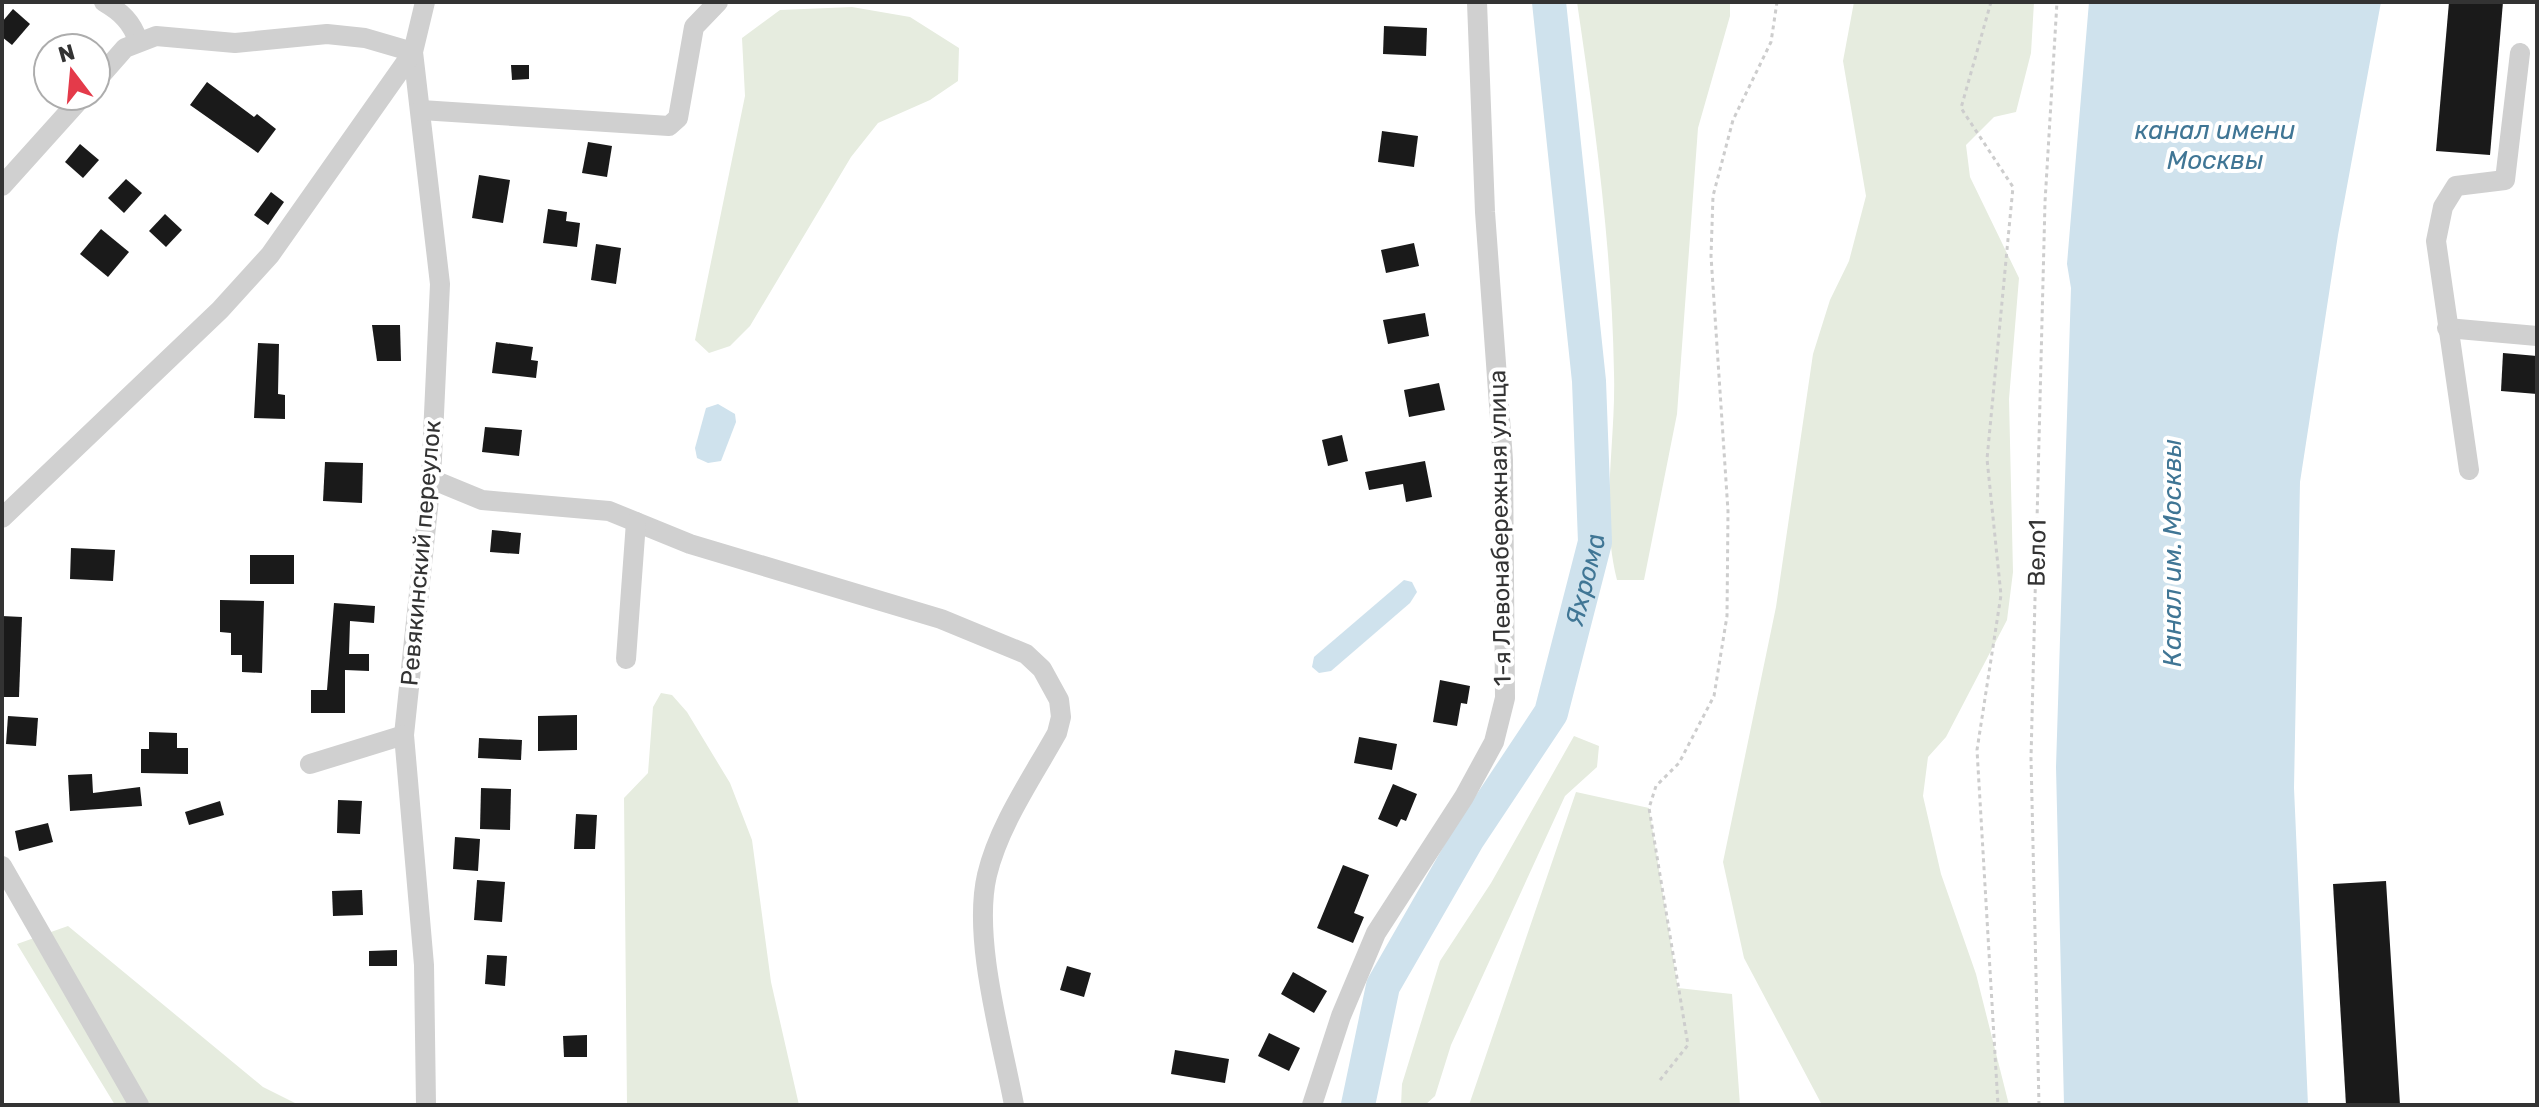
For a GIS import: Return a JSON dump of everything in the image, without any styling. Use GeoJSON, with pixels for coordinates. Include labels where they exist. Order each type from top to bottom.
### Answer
{"type":"FeatureCollection","features":[{"type":"Feature","properties":{"kind":"street"},"geometry":{"type":"LineString","coordinates":[[104,2],[127,19],[138,41]]}},
{"type":"Feature","properties":{"kind":"street","name":"Ревякинский переулок"},"geometry":{"type":"LineString","coordinates":[[425,2],[413,52],[440,284],[431,479],[404,735],[424,965],[426,1105]]}},
{"type":"Feature","properties":{"kind":"street"},"geometry":{"type":"LineString","coordinates":[[421,110],[669,126],[678,118],[694,27],[718,2]]}},
{"type":"Feature","properties":{"kind":"street","name":"1-я Левонабережная улица"},"geometry":{"type":"LineString","coordinates":[[1312,1105],[1341,1016],[1376,933],[1464,797],[1494,742],[1505,698],[1503,460],[1484,196],[1477,2]]}},
{"type":"Feature","properties":{"kind":"street"},"geometry":{"type":"LineString","coordinates":[[2,518],[220,310],[270,255],[413,52],[365,38],[327,34],[235,43],[156,36],[125,48],[112,63]]}},
{"type":"Feature","properties":{"kind":"street"},"geometry":{"type":"LineString","coordinates":[[2469,470],[2436,241],[2443,207],[2456,186],[2505,180],[2520,53]]}},
{"type":"Feature","properties":{"kind":"street"},"geometry":{"type":"LineString","coordinates":[[7,172],[67,112]]}},
{"type":"Feature","properties":{"kind":"street"},"geometry":{"type":"LineString","coordinates":[[2447,328],[2537,336]]}},
{"type":"Feature","properties":{"kind":"street"},"geometry":{"type":"LineString","coordinates":[[431,479],[482,500],[609,511],[690,544],[941,619],[1026,654],[1053,683],[1061,717],[1057,733],[995,850],[982,904],[986,955],[1014,1105]]}},
{"type":"Feature","properties":{"kind":"street"},"geometry":{"type":"LineString","coordinates":[[626,659],[636,522]]}},
{"type":"Feature","properties":{"kind":"street"},"geometry":{"type":"LineString","coordinates":[[310,764],[404,735]]}},
{"type":"Feature","properties":{"kind":"street"},"geometry":{"type":"LineString","coordinates":[[2,866],[139,1105]]}},
{"type":"Feature","properties":{"kind":"path"},"geometry":{"type":"LineString","coordinates":[[1660,1080],[1688,1045],[1649,808],[1656,786],[1679,763],[1714,696],[1727,616],[1728,511],[1711,256],[1713,196],[1733,120],[1771,42],[1777,2]]}},
{"type":"Feature","properties":{"kind":"path"},"geometry":{"type":"LineString","coordinates":[[1991,2],[1961,108],[2013,187],[1987,459],[2001,595],[1977,750],[1998,1105]]}},
{"type":"Feature","properties":{"kind":"path","name":"Вело1"},"geometry":{"type":"LineString","coordinates":[[2039,1105],[2031,758],[2045,202],[2057,2]]}},
{"type":"Feature","properties":{"kind":"shaded area"},"geometry":{"type":"Polygon","coordinates":[[[1577,2],[1730,2],[1730,16],[1698,128],[1677,414],[1644,580],[1617,580],[1612,555],[1609,504],[1614,399],[1613,326],[1596,140],[1577,2]]]}},
{"type":"Feature","properties":{"kind":"shaded area"},"geometry":{"type":"Polygon","coordinates":[[[1854,2],[2034,2],[2031,53],[2016,112],[1994,117],[1966,145],[1970,177],[2019,278],[2009,399],[2013,572],[2007,620],[1946,737],[1928,757],[1923,796],[1941,874],[1976,974],[2009,1105],[1822,1105],[1744,958],[1723,862],[1776,607],[1813,354],[1830,300],[1849,261],[1866,196],[1843,61],[1854,2]]]}},
{"type":"Feature","properties":{"kind":"shaded area"},"geometry":{"type":"Polygon","coordinates":[[[852,7],[910,17],[959,48],[958,81],[930,100],[878,123],[851,157],[750,326],[730,346],[709,353],[695,340],[745,96],[742,38],[780,10],[852,7]]]}},
{"type":"Feature","properties":{"kind":"shaded area"},"geometry":{"type":"Polygon","coordinates":[[[661,693],[672,695],[687,712],[730,783],[752,840],[771,982],[799,1105],[627,1105],[624,798],[648,773],[653,707],[661,693]]]}},
{"type":"Feature","properties":{"kind":"shaded area"},"geometry":{"type":"Polygon","coordinates":[[[1574,736],[1599,746],[1597,767],[1565,796],[1451,1045],[1435,1096],[1425,1105],[1401,1105],[1402,1084],[1440,961],[1491,883],[1574,736]]]}},
{"type":"Feature","properties":{"kind":"shaded area"},"geometry":{"type":"Polygon","coordinates":[[[1576,792],[1649,808],[1678,988],[1732,994],[1740,1105],[1469,1105],[1576,792]]]}},
{"type":"Feature","properties":{"kind":"shaded area"},"geometry":{"type":"Polygon","coordinates":[[[68,926],[263,1087],[299,1105],[115,1105],[17,944],[68,926]]]}},
{"type":"Feature","properties":{"kind":"water","name":"канал имени Москвы"},"geometry":{"type":"Polygon","coordinates":[[[2089,2],[2381,2],[2338,235],[2300,482],[2294,788],[2308,1105],[2064,1105],[2056,767],[2071,288],[2067,264],[2089,2]]]}},
{"type":"Feature","properties":{"kind":"water"},"geometry":{"type":"Polygon","coordinates":[[[718,404],[735,414],[736,422],[721,461],[708,463],[697,458],[695,448],[706,408],[718,404]]]}},
{"type":"Feature","properties":{"kind":"water"},"geometry":{"type":"Polygon","coordinates":[[[1404,580],[1412,582],[1417,592],[1410,603],[1331,671],[1319,673],[1312,667],[1314,657],[1404,580]]]}},
{"type":"Feature","properties":{"kind":"building"},"geometry":{"type":"Polygon","coordinates":[[[2449,2],[2503,2],[2490,155],[2436,151],[2449,2]]]}},
{"type":"Feature","properties":{"kind":"building"},"geometry":{"type":"Polygon","coordinates":[[[13,9],[30,24],[12,45],[2,37],[2,22],[13,9]]]}},
{"type":"Feature","properties":{"kind":"building"},"geometry":{"type":"Polygon","coordinates":[[[1384,26],[1427,28],[1426,56],[1383,54],[1384,26]]]}},
{"type":"Feature","properties":{"kind":"building"},"geometry":{"type":"Polygon","coordinates":[[[511,65],[529,65],[529,79],[512,80],[511,65]]]}},
{"type":"Feature","properties":{"kind":"building"},"geometry":{"type":"Polygon","coordinates":[[[207,82],[254,117],[257,114],[276,129],[258,153],[190,105],[207,82]]]}},
{"type":"Feature","properties":{"kind":"building"},"geometry":{"type":"Polygon","coordinates":[[[1382,131],[1418,136],[1414,167],[1378,162],[1382,131]]]}},
{"type":"Feature","properties":{"kind":"building"},"geometry":{"type":"Polygon","coordinates":[[[588,142],[612,146],[607,177],[582,173],[588,142]]]}},
{"type":"Feature","properties":{"kind":"building"},"geometry":{"type":"Polygon","coordinates":[[[80,144],[99,160],[83,178],[65,162],[80,144]]]}},
{"type":"Feature","properties":{"kind":"building"},"geometry":{"type":"Polygon","coordinates":[[[479,175],[510,180],[503,223],[472,218],[479,175]]]}},
{"type":"Feature","properties":{"kind":"building"},"geometry":{"type":"Polygon","coordinates":[[[126,179],[142,193],[124,213],[108,198],[126,179]]]}},
{"type":"Feature","properties":{"kind":"building"},"geometry":{"type":"Polygon","coordinates":[[[271,192],[284,202],[268,225],[254,215],[271,192]]]}},
{"type":"Feature","properties":{"kind":"building"},"geometry":{"type":"Polygon","coordinates":[[[548,209],[567,212],[566,221],[580,223],[577,247],[543,243],[548,209]]]}},
{"type":"Feature","properties":{"kind":"building"},"geometry":{"type":"Polygon","coordinates":[[[165,214],[182,230],[166,247],[149,231],[165,214]]]}},
{"type":"Feature","properties":{"kind":"building"},"geometry":{"type":"Polygon","coordinates":[[[101,229],[129,252],[108,277],[80,254],[101,229]]]}},
{"type":"Feature","properties":{"kind":"building"},"geometry":{"type":"Polygon","coordinates":[[[1414,243],[1419,266],[1386,273],[1381,250],[1414,243]]]}},
{"type":"Feature","properties":{"kind":"building"},"geometry":{"type":"Polygon","coordinates":[[[596,244],[621,248],[616,284],[591,280],[596,244]]]}},
{"type":"Feature","properties":{"kind":"building"},"geometry":{"type":"Polygon","coordinates":[[[1425,313],[1429,336],[1388,344],[1383,320],[1425,313]]]}},
{"type":"Feature","properties":{"kind":"building"},"geometry":{"type":"Polygon","coordinates":[[[372,325],[400,325],[401,361],[377,361],[372,325]]]}},
{"type":"Feature","properties":{"kind":"building"},"geometry":{"type":"Polygon","coordinates":[[[496,342],[533,347],[531,360],[538,361],[536,378],[492,373],[496,342]]]}},
{"type":"Feature","properties":{"kind":"building"},"geometry":{"type":"Polygon","coordinates":[[[258,343],[279,344],[278,394],[285,395],[285,419],[254,418],[258,343]]]}},
{"type":"Feature","properties":{"kind":"building"},"geometry":{"type":"Polygon","coordinates":[[[2503,353],[2537,356],[2537,394],[2501,391],[2503,353]]]}},
{"type":"Feature","properties":{"kind":"building"},"geometry":{"type":"Polygon","coordinates":[[[1439,383],[1445,410],[1409,417],[1404,390],[1439,383]]]}},
{"type":"Feature","properties":{"kind":"building"},"geometry":{"type":"Polygon","coordinates":[[[485,427],[522,430],[519,456],[482,452],[485,427]]]}},
{"type":"Feature","properties":{"kind":"building"},"geometry":{"type":"Polygon","coordinates":[[[1342,435],[1348,461],[1328,466],[1322,440],[1342,435]]]}},
{"type":"Feature","properties":{"kind":"building"},"geometry":{"type":"Polygon","coordinates":[[[1425,461],[1432,497],[1406,502],[1403,484],[1369,490],[1365,472],[1425,461]]]}},
{"type":"Feature","properties":{"kind":"building"},"geometry":{"type":"Polygon","coordinates":[[[325,462],[363,463],[362,503],[323,501],[325,462]]]}},
{"type":"Feature","properties":{"kind":"building"},"geometry":{"type":"Polygon","coordinates":[[[492,530],[521,533],[519,554],[490,552],[492,530]]]}},
{"type":"Feature","properties":{"kind":"building"},"geometry":{"type":"Polygon","coordinates":[[[71,548],[115,550],[113,581],[70,579],[71,548]]]}},
{"type":"Feature","properties":{"kind":"building"},"geometry":{"type":"Polygon","coordinates":[[[250,555],[294,555],[294,584],[250,584],[250,555]]]}},
{"type":"Feature","properties":{"kind":"building"},"geometry":{"type":"Polygon","coordinates":[[[220,600],[264,601],[262,673],[242,672],[242,655],[231,655],[231,633],[220,632],[220,600]]]}},
{"type":"Feature","properties":{"kind":"building"},"geometry":{"type":"Polygon","coordinates":[[[334,603],[375,606],[374,623],[350,621],[349,654],[369,654],[369,671],[345,670],[345,713],[311,713],[311,690],[327,690],[334,603]]]}},
{"type":"Feature","properties":{"kind":"building"},"geometry":{"type":"Polygon","coordinates":[[[2,616],[22,617],[19,697],[2,697],[2,616]]]}},
{"type":"Feature","properties":{"kind":"building"},"geometry":{"type":"Polygon","coordinates":[[[1440,680],[1470,686],[1467,704],[1461,703],[1457,726],[1433,722],[1440,680]]]}},
{"type":"Feature","properties":{"kind":"building"},"geometry":{"type":"Polygon","coordinates":[[[577,715],[577,750],[538,751],[538,716],[577,715]]]}},
{"type":"Feature","properties":{"kind":"building"},"geometry":{"type":"Polygon","coordinates":[[[8,716],[38,718],[36,746],[6,744],[8,716]]]}},
{"type":"Feature","properties":{"kind":"building"},"geometry":{"type":"Polygon","coordinates":[[[149,732],[177,733],[177,748],[188,748],[188,774],[141,773],[141,749],[149,749],[149,732]]]}},
{"type":"Feature","properties":{"kind":"building"},"geometry":{"type":"Polygon","coordinates":[[[1359,737],[1397,744],[1392,770],[1354,763],[1359,737]]]}},
{"type":"Feature","properties":{"kind":"building"},"geometry":{"type":"Polygon","coordinates":[[[479,738],[522,740],[521,760],[478,758],[479,738]]]}},
{"type":"Feature","properties":{"kind":"building"},"geometry":{"type":"Polygon","coordinates":[[[92,774],[93,793],[140,787],[142,806],[70,811],[68,775],[92,774]]]}},
{"type":"Feature","properties":{"kind":"building"},"geometry":{"type":"Polygon","coordinates":[[[1393,784],[1417,794],[1406,821],[1401,819],[1397,827],[1378,819],[1393,784]]]}},
{"type":"Feature","properties":{"kind":"building"},"geometry":{"type":"Polygon","coordinates":[[[481,788],[511,789],[510,830],[480,829],[481,788]]]}},
{"type":"Feature","properties":{"kind":"building"},"geometry":{"type":"Polygon","coordinates":[[[338,800],[362,801],[360,834],[337,833],[338,800]]]}},
{"type":"Feature","properties":{"kind":"building"},"geometry":{"type":"Polygon","coordinates":[[[220,801],[224,815],[189,825],[185,812],[220,801]]]}},
{"type":"Feature","properties":{"kind":"building"},"geometry":{"type":"Polygon","coordinates":[[[576,814],[597,815],[595,849],[574,849],[576,814]]]}},
{"type":"Feature","properties":{"kind":"building"},"geometry":{"type":"Polygon","coordinates":[[[48,823],[53,842],[19,851],[15,831],[48,823]]]}},
{"type":"Feature","properties":{"kind":"building"},"geometry":{"type":"Polygon","coordinates":[[[455,837],[480,839],[478,871],[453,869],[455,837]]]}},
{"type":"Feature","properties":{"kind":"building"},"geometry":{"type":"Polygon","coordinates":[[[1343,865],[1369,875],[1354,913],[1364,917],[1353,943],[1317,928],[1343,865]]]}},
{"type":"Feature","properties":{"kind":"building"},"geometry":{"type":"Polygon","coordinates":[[[477,880],[505,882],[502,922],[474,920],[477,880]]]}},
{"type":"Feature","properties":{"kind":"building"},"geometry":{"type":"Polygon","coordinates":[[[2386,881],[2400,1105],[2346,1105],[2333,884],[2386,881]]]}},
{"type":"Feature","properties":{"kind":"building"},"geometry":{"type":"Polygon","coordinates":[[[362,890],[363,915],[333,916],[332,891],[362,890]]]}},
{"type":"Feature","properties":{"kind":"building"},"geometry":{"type":"Polygon","coordinates":[[[397,950],[397,966],[369,966],[369,951],[397,950]]]}},
{"type":"Feature","properties":{"kind":"building"},"geometry":{"type":"Polygon","coordinates":[[[487,955],[507,956],[505,986],[485,984],[487,955]]]}},
{"type":"Feature","properties":{"kind":"building"},"geometry":{"type":"Polygon","coordinates":[[[1067,966],[1091,973],[1084,997],[1060,990],[1067,966]]]}},
{"type":"Feature","properties":{"kind":"building"},"geometry":{"type":"Polygon","coordinates":[[[1293,972],[1327,991],[1314,1013],[1281,994],[1293,972]]]}},
{"type":"Feature","properties":{"kind":"building"},"geometry":{"type":"Polygon","coordinates":[[[1269,1033],[1300,1048],[1289,1071],[1258,1056],[1269,1033]]]}},
{"type":"Feature","properties":{"kind":"building"},"geometry":{"type":"Polygon","coordinates":[[[587,1035],[587,1057],[564,1057],[563,1036],[587,1035]]]}},
{"type":"Feature","properties":{"kind":"building"},"geometry":{"type":"Polygon","coordinates":[[[1175,1050],[1229,1059],[1225,1083],[1171,1074],[1175,1050]]]}},
{"type":"Feature","properties":{"kind":"waterway","name":"Яхрома"},"geometry":{"type":"LineString","coordinates":[[1358,1105],[1383,986],[1468,838],[1551,713],[1595,542],[1589,381],[1549,2]]}},
{"type":"Feature","properties":{"kind":"water label","name":"Канал им. Москвы"},"geometry":{"type":"Point","coordinates":[2172,553]}}]}
